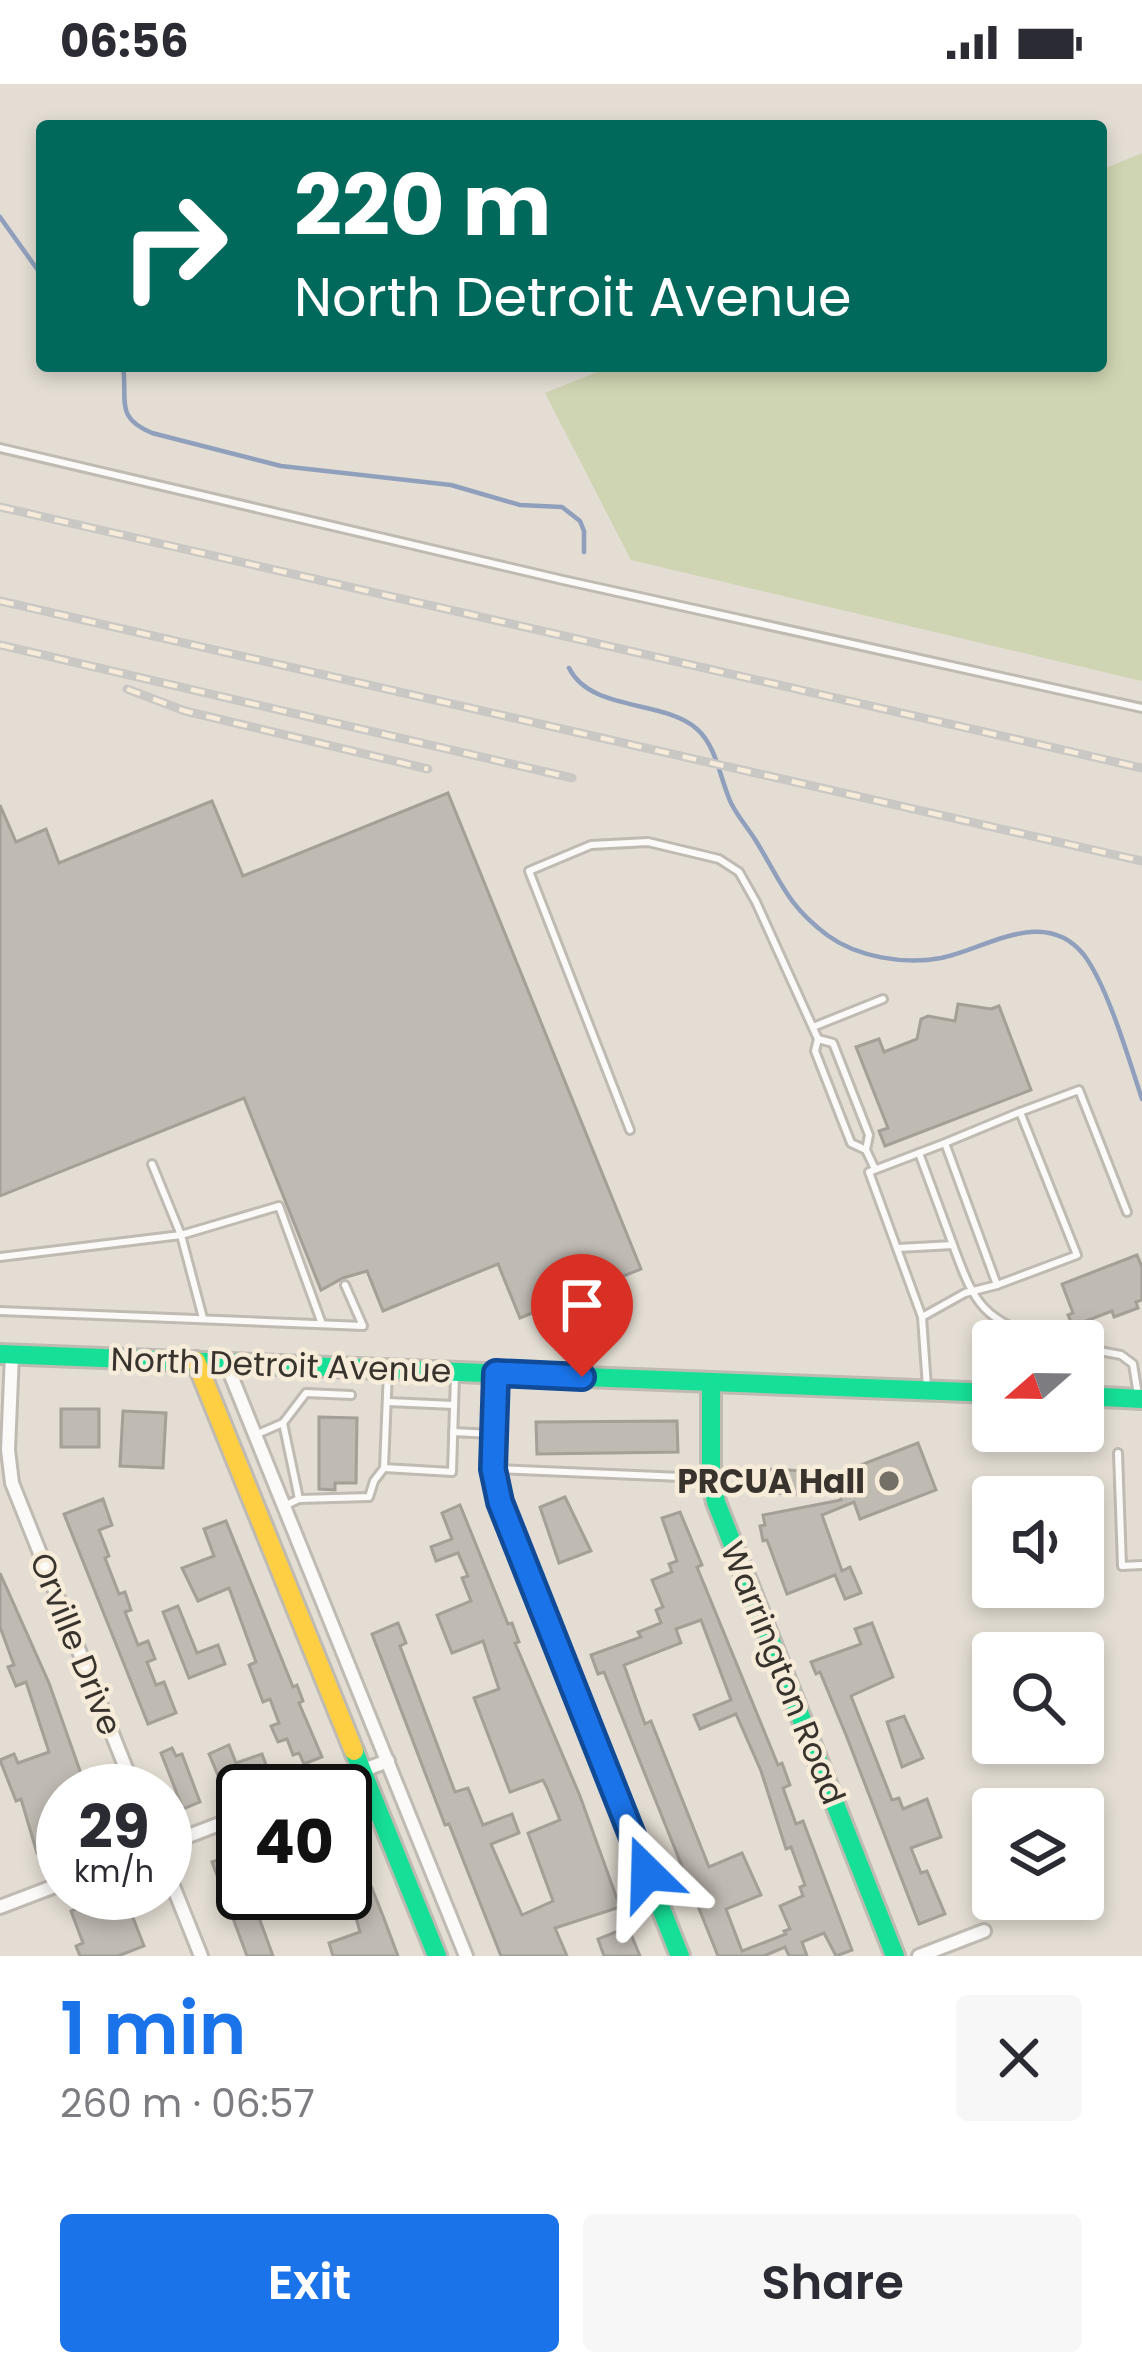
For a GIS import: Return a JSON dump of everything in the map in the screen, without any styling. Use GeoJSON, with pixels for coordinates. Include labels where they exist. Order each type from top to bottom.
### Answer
{"type":"FeatureCollection","features":[{"type":"Feature","properties":{"kind":"street","name":"North Detroit Avenue"},"geometry":{"type":"LineString","coordinates":[[6,1354],[972,1392]]}},
{"type":"Feature","properties":{"kind":"street","name":"Orville Drive"},"geometry":{"type":"LineString","coordinates":[[6,1354],[12,1484],[124,1764]]}},
{"type":"Feature","properties":{"kind":"street"},"geometry":{"type":"LineString","coordinates":[[196,1361],[361,1764]]}},
{"type":"Feature","properties":{"kind":"street"},"geometry":{"type":"LineString","coordinates":[[226,1363],[466,1956]]}},
{"type":"Feature","properties":{"kind":"street"},"geometry":{"type":"LineString","coordinates":[[496,1373],[493,1469],[500,1502],[680,1956]]}},
{"type":"Feature","properties":{"kind":"street","name":"Warrington Road"},"geometry":{"type":"LineString","coordinates":[[711,1382],[712,1478],[723,1523],[896,1956]]}},
{"type":"Feature","properties":{"kind":"street"},"geometry":{"type":"LineString","coordinates":[[1104,1397],[1140,1399]]}},
{"type":"Feature","properties":{"kind":"street"},"geometry":{"type":"LineString","coordinates":[[372,1767],[388,1761]]}},
{"type":"Feature","properties":{"kind":"street"},"geometry":{"type":"LineString","coordinates":[[372,1793],[437,1956]]}},
{"type":"Feature","properties":{"kind":"street"},"geometry":{"type":"LineString","coordinates":[[0,1907],[36,1893]]}},
{"type":"Feature","properties":{"kind":"street"},"geometry":{"type":"LineString","coordinates":[[187,1920],[201,1956]]}},
{"type":"Feature","properties":{"kind":"street"},"geometry":{"type":"LineString","coordinates":[[919,1956],[984,1931]]}},
{"type":"Feature","properties":{"kind":"lane"},"geometry":{"type":"LineString","coordinates":[[0,448],[563,580],[1142,708]]}},
{"type":"Feature","properties":{"kind":"lane"},"geometry":{"type":"LineString","coordinates":[[630,1130],[529,871],[591,845],[648,842],[719,860],[739,872],[818,1039],[815,1051],[851,1143],[866,1150]]}},
{"type":"Feature","properties":{"kind":"lane"},"geometry":{"type":"LineString","coordinates":[[813,1027],[883,999]]}},
{"type":"Feature","properties":{"kind":"lane"},"geometry":{"type":"LineString","coordinates":[[818,1039],[833,1043],[869,1135],[866,1150],[875,1169]]}},
{"type":"Feature","properties":{"kind":"lane"},"geometry":{"type":"LineString","coordinates":[[927,1390],[922,1317],[869,1172],[1079,1090],[1127,1213]]}},
{"type":"Feature","properties":{"kind":"lane"},"geometry":{"type":"LineString","coordinates":[[922,1317],[1077,1255],[1020,1112]]}},
{"type":"Feature","properties":{"kind":"lane"},"geometry":{"type":"LineString","coordinates":[[945,1143],[998,1285]]}},
{"type":"Feature","properties":{"kind":"lane"},"geometry":{"type":"LineString","coordinates":[[919,1152],[971,1294],[995,1320]]}},
{"type":"Feature","properties":{"kind":"lane"},"geometry":{"type":"LineString","coordinates":[[152,1164],[181,1235],[203,1319]]}},
{"type":"Feature","properties":{"kind":"lane"},"geometry":{"type":"LineString","coordinates":[[0,1257],[181,1235],[279,1205],[322,1324]]}},
{"type":"Feature","properties":{"kind":"lane"},"geometry":{"type":"LineString","coordinates":[[897,1248],[952,1245]]}},
{"type":"Feature","properties":{"kind":"lane"},"geometry":{"type":"LineString","coordinates":[[0,1311],[363,1326],[345,1285]]}},
{"type":"Feature","properties":{"kind":"lane"},"geometry":{"type":"LineString","coordinates":[[1104,1352],[1121,1355],[1133,1364],[1140,1399]]}},
{"type":"Feature","properties":{"kind":"lane"},"geometry":{"type":"LineString","coordinates":[[327,1394],[328,1368]]}},
{"type":"Feature","properties":{"kind":"lane"},"geometry":{"type":"LineString","coordinates":[[284,1506],[299,1499],[369,1497],[384,1468],[388,1369]]}},
{"type":"Feature","properties":{"kind":"lane"},"geometry":{"type":"LineString","coordinates":[[384,1468],[452,1472],[455,1372]]}},
{"type":"Feature","properties":{"kind":"lane"},"geometry":{"type":"LineString","coordinates":[[255,1435],[283,1423],[306,1393],[351,1394]]}},
{"type":"Feature","properties":{"kind":"lane"},"geometry":{"type":"LineString","coordinates":[[388,1402],[454,1405]]}},
{"type":"Feature","properties":{"kind":"lane"},"geometry":{"type":"LineString","coordinates":[[283,1423],[299,1499]]}},
{"type":"Feature","properties":{"kind":"lane"},"geometry":{"type":"LineString","coordinates":[[453,1432],[493,1434]]}},
{"type":"Feature","properties":{"kind":"lane"},"geometry":{"type":"LineString","coordinates":[[1118,1453],[1122,1566],[1142,1565]]}},
{"type":"Feature","properties":{"kind":"lane"},"geometry":{"type":"LineString","coordinates":[[493,1469],[712,1478]]}},
{"type":"Feature","properties":{"kind":"green space"},"geometry":{"type":"Polygon","coordinates":[[[1142,153],[1142,681],[631,560],[545,393],[597,372],[1107,372],[1107,168],[1142,153]]]}},
{"type":"Feature","properties":{"kind":"building"},"geometry":{"type":"Polygon","coordinates":[[[448,793],[641,1269],[520,1318],[498,1264],[383,1311],[367,1271],[321,1290],[244,1098],[0,1196],[0,805],[16,842],[46,829],[59,863],[212,801],[243,876],[448,793]]]}},
{"type":"Feature","properties":{"kind":"building"},"geometry":{"type":"Polygon","coordinates":[[[958,1004],[999,1006],[1031,1090],[885,1146],[879,1131],[888,1128],[856,1047],[879,1039],[884,1052],[917,1039],[921,1019],[955,1021],[958,1004]]]}},
{"type":"Feature","properties":{"kind":"building"},"geometry":{"type":"Polygon","coordinates":[[[1137,1255],[1142,1267],[1138,1308],[1114,1317],[1112,1311],[1089,1320],[1070,1320],[1068,1315],[1073,1313],[1062,1284],[1137,1255]]]}},
{"type":"Feature","properties":{"kind":"building"},"geometry":{"type":"Polygon","coordinates":[[[61,1409],[99,1409],[99,1447],[61,1447],[61,1409]]]}},
{"type":"Feature","properties":{"kind":"building"},"geometry":{"type":"Polygon","coordinates":[[[123,1411],[166,1413],[163,1468],[120,1466],[123,1411]]]}},
{"type":"Feature","properties":{"kind":"building"},"geometry":{"type":"Polygon","coordinates":[[[319,1417],[357,1418],[356,1483],[319,1489],[319,1417]]]}},
{"type":"Feature","properties":{"kind":"building"},"geometry":{"type":"Polygon","coordinates":[[[677,1421],[678,1452],[537,1454],[536,1422],[677,1421]]]}},
{"type":"Feature","properties":{"kind":"building"},"geometry":{"type":"Polygon","coordinates":[[[918,1443],[936,1490],[860,1519],[854,1502],[822,1515],[842,1571],[850,1567],[861,1593],[845,1599],[835,1575],[787,1594],[767,1540],[763,1541],[763,1515],[841,1500],[841,1491],[848,1488],[842,1472],[918,1443]]]}},
{"type":"Feature","properties":{"kind":"building"},"geometry":{"type":"Polygon","coordinates":[[[766,1469],[806,1471],[806,1494],[766,1493],[766,1469]]]}},
{"type":"Feature","properties":{"kind":"building"},"geometry":{"type":"Polygon","coordinates":[[[565,1497],[591,1551],[559,1563],[540,1507],[565,1497]]]}},
{"type":"Feature","properties":{"kind":"building"},"geometry":{"type":"Polygon","coordinates":[[[103,1499],[112,1525],[99,1530],[109,1556],[105,1558],[119,1594],[125,1592],[131,1610],[125,1612],[138,1645],[148,1641],[155,1659],[147,1662],[156,1685],[164,1682],[176,1713],[148,1724],[64,1514],[103,1499]]]}},
{"type":"Feature","properties":{"kind":"building"},"geometry":{"type":"Polygon","coordinates":[[[460,1505],[508,1624],[512,1623],[519,1642],[515,1643],[580,1796],[620,1907],[555,1928],[567,1956],[501,1956],[372,1634],[398,1623],[406,1643],[400,1646],[455,1792],[468,1788],[483,1825],[512,1814],[519,1833],[491,1844],[522,1915],[553,1901],[528,1833],[560,1820],[543,1780],[510,1792],[474,1698],[499,1689],[483,1641],[452,1653],[437,1615],[471,1601],[462,1578],[468,1576],[458,1553],[436,1561],[431,1547],[452,1539],[442,1513],[460,1505]]]}},
{"type":"Feature","properties":{"kind":"building"},"geometry":{"type":"Polygon","coordinates":[[[680,1512],[702,1565],[697,1567],[778,1765],[782,1763],[790,1785],[783,1788],[796,1824],[803,1821],[852,1950],[836,1956],[824,1933],[802,1942],[807,1956],[789,1956],[785,1947],[764,1956],[718,1956],[604,1672],[598,1674],[591,1655],[641,1637],[638,1632],[661,1623],[656,1610],[663,1607],[652,1580],[672,1572],[669,1564],[677,1561],[662,1518],[680,1512]],[[701,1620],[676,1629],[681,1643],[624,1665],[709,1867],[742,1853],[761,1895],[726,1909],[742,1951],[786,1934],[790,1929],[780,1906],[803,1896],[800,1887],[805,1885],[791,1847],[786,1849],[761,1771],[736,1714],[700,1729],[694,1715],[731,1700],[701,1620]]]}},
{"type":"Feature","properties":{"kind":"building"},"geometry":{"type":"Polygon","coordinates":[[[226,1521],[293,1687],[297,1685],[303,1701],[299,1703],[322,1757],[304,1764],[299,1753],[293,1755],[287,1739],[278,1742],[271,1726],[279,1723],[270,1699],[263,1702],[249,1665],[256,1662],[229,1588],[198,1601],[182,1568],[214,1556],[204,1529],[226,1521]]]}},
{"type":"Feature","properties":{"kind":"building"},"geometry":{"type":"Polygon","coordinates":[[[0,1573],[49,1683],[78,1764],[36,1764],[36,1850],[21,1799],[16,1801],[0,1760],[14,1754],[18,1763],[49,1752],[26,1682],[16,1686],[8,1667],[14,1665],[0,1627],[0,1573]]]}},
{"type":"Feature","properties":{"kind":"building"},"geometry":{"type":"Polygon","coordinates":[[[178,1606],[197,1653],[218,1645],[225,1664],[189,1678],[163,1612],[178,1606]]]}},
{"type":"Feature","properties":{"kind":"building"},"geometry":{"type":"Polygon","coordinates":[[[872,1623],[893,1677],[851,1696],[892,1800],[899,1798],[903,1809],[927,1799],[941,1837],[911,1848],[921,1873],[927,1871],[945,1914],[919,1924],[846,1735],[820,1672],[816,1674],[811,1662],[861,1644],[855,1629],[872,1623]]]}},
{"type":"Feature","properties":{"kind":"building"},"geometry":{"type":"Polygon","coordinates":[[[904,1716],[923,1758],[902,1767],[887,1722],[904,1716]]]}},
{"type":"Feature","properties":{"kind":"building"},"geometry":{"type":"Polygon","coordinates":[[[229,1745],[236,1763],[262,1754],[266,1764],[216,1764],[216,1771],[209,1754],[229,1745]]]}},
{"type":"Feature","properties":{"kind":"building"},"geometry":{"type":"Polygon","coordinates":[[[172,1748],[176,1756],[182,1754],[186,1764],[165,1764],[161,1753],[172,1748]]]}},
{"type":"Feature","properties":{"kind":"building"},"geometry":{"type":"Polygon","coordinates":[[[192,1781],[200,1802],[192,1805],[192,1781]]]}},
{"type":"Feature","properties":{"kind":"building"},"geometry":{"type":"Polygon","coordinates":[[[372,1889],[398,1956],[333,1956],[329,1943],[360,1932],[357,1920],[372,1920],[372,1889]]]}},
{"type":"Feature","properties":{"kind":"building"},"geometry":{"type":"Polygon","coordinates":[[[74,1920],[134,1920],[144,1946],[118,1956],[80,1956],[76,1946],[83,1943],[74,1920]]]}},
{"type":"Feature","properties":{"kind":"building"},"geometry":{"type":"Polygon","coordinates":[[[234,1920],[260,1920],[273,1956],[247,1956],[234,1920]]]}},
{"type":"Feature","properties":{"kind":"building"},"geometry":{"type":"Polygon","coordinates":[[[628,1927],[640,1956],[604,1956],[598,1939],[628,1927]]]}},
{"type":"Feature","properties":{"kind":"waterway"},"geometry":{"type":"LineString","coordinates":[[0,217],[36,268]]}},
{"type":"Feature","properties":{"kind":"waterway"},"geometry":{"type":"LineString","coordinates":[[123,372],[127,414],[152,433],[281,466],[451,485],[520,505],[562,507],[580,521],[584,552]]}},
{"type":"Feature","properties":{"kind":"waterway"},"geometry":{"type":"LineString","coordinates":[[569,668],[594,692],[666,713],[704,736],[734,808],[786,891],[813,924],[839,943],[866,954],[912,960],[941,958],[1016,934],[1052,933],[1069,941],[1084,955],[1101,986],[1142,1099]]}},
{"type":"Feature","properties":{"kind":"railway"},"geometry":{"type":"LineString","coordinates":[[0,507],[1142,768]]}},
{"type":"Feature","properties":{"kind":"railway"},"geometry":{"type":"LineString","coordinates":[[0,601],[1142,861]]}},
{"type":"Feature","properties":{"kind":"railway"},"geometry":{"type":"LineString","coordinates":[[0,645],[572,778]]}},
{"type":"Feature","properties":{"kind":"railway"},"geometry":{"type":"LineString","coordinates":[[127,689],[185,711],[428,769]]}},
{"type":"Feature","properties":{"kind":"traffic: fast"},"geometry":{"type":"LineString","coordinates":[[0,1354],[972,1392]]}},
{"type":"Feature","properties":{"kind":"traffic: fast"},"geometry":{"type":"LineString","coordinates":[[496,1373],[493,1469],[499,1501],[680,1956]]}},
{"type":"Feature","properties":{"kind":"traffic: fast"},"geometry":{"type":"LineString","coordinates":[[711,1382],[711,1478],[716,1502],[895,1956]]}},
{"type":"Feature","properties":{"kind":"traffic: fast"},"geometry":{"type":"LineString","coordinates":[[1104,1397],[1142,1399]]}},
{"type":"Feature","properties":{"kind":"traffic: fast"},"geometry":{"type":"LineString","coordinates":[[354,1751],[437,1956]]}},
{"type":"Feature","properties":{"kind":"traffic: slow"},"geometry":{"type":"LineString","coordinates":[[196,1361],[354,1751]]}},
{"type":"Feature","properties":{"kind":"place","name":"PRCUA Hall"},"geometry":{"type":"Point","coordinates":[889,1481]}},
{"type":"Feature","properties":{"kind":"route"},"geometry":{"type":"LineString","coordinates":[[582,1377],[496,1373],[493,1469],[500,1502],[647,1873]]}}]}
